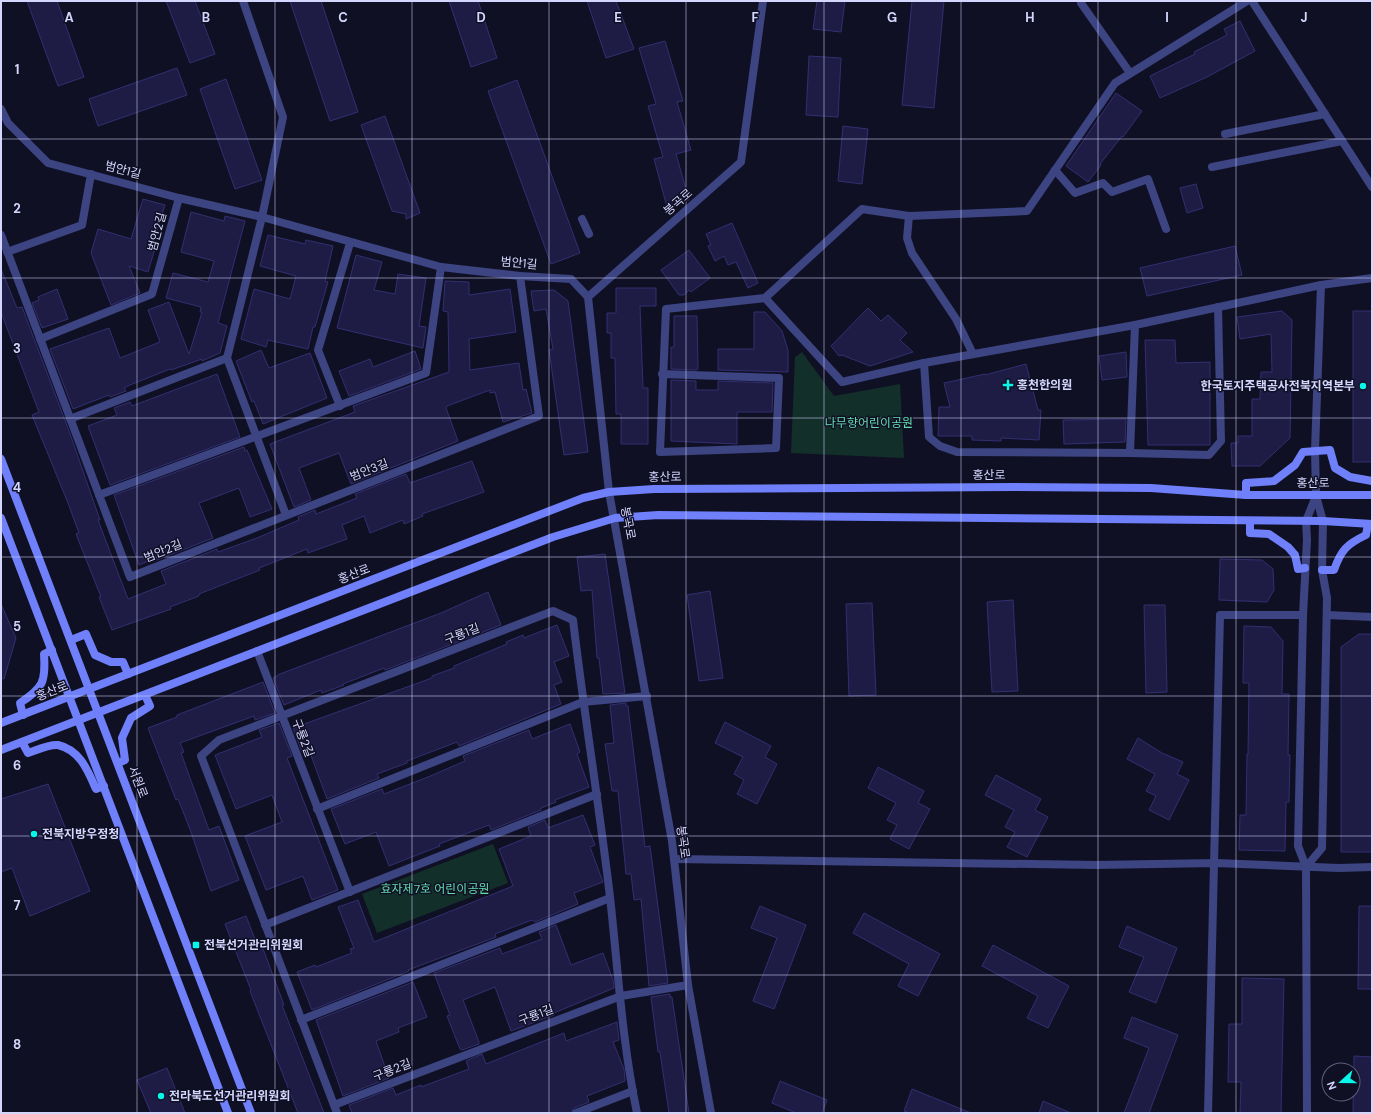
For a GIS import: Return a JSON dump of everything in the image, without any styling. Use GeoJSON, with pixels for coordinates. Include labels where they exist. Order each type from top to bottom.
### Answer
{"type":"FeatureCollection","features":[{"type":"Feature","properties":{"kind":"street"},"geometry":{"type":"LineString","coordinates":[[243,1],[283,117],[262,217],[226,358],[286,515]]}},
{"type":"Feature","properties":{"kind":"street","name":"봉곡로"},"geometry":{"type":"LineString","coordinates":[[711,1113],[688,985],[674,859],[647,696],[609,492],[588,297],[741,162],[763,1]]}},
{"type":"Feature","properties":{"kind":"street"},"geometry":{"type":"LineString","coordinates":[[662,374],[779,378],[776,448],[660,452],[662,374],[666,309],[764,298],[862,208],[909,216],[1026,210],[1115,83],[1247,1]]}},
{"type":"Feature","properties":{"kind":"street"},"geometry":{"type":"LineString","coordinates":[[1252,1],[1372,187]]}},
{"type":"Feature","properties":{"kind":"street"},"geometry":{"type":"LineString","coordinates":[[1081,3],[1130,73]]}},
{"type":"Feature","properties":{"kind":"street","name":"범안1길"},"geometry":{"type":"LineString","coordinates":[[1,109],[8,123],[48,163],[179,198],[262,217],[350,243],[441,267],[520,276],[571,279],[588,297]]}},
{"type":"Feature","properties":{"kind":"street"},"geometry":{"type":"LineString","coordinates":[[1225,134],[1325,114]]}},
{"type":"Feature","properties":{"kind":"street"},"geometry":{"type":"LineString","coordinates":[[1,128],[8,123]]}},
{"type":"Feature","properties":{"kind":"street"},"geometry":{"type":"LineString","coordinates":[[1212,167],[1342,141]]}},
{"type":"Feature","properties":{"kind":"street"},"geometry":{"type":"LineString","coordinates":[[1055,170],[1074,194],[1102,183],[1112,192],[1148,179],[1166,230]]}},
{"type":"Feature","properties":{"kind":"street"},"geometry":{"type":"LineString","coordinates":[[7,252],[82,225],[91,174]]}},
{"type":"Feature","properties":{"kind":"street","name":"범안2길"},"geometry":{"type":"LineString","coordinates":[[40,339],[152,294],[179,198]]}},
{"type":"Feature","properties":{"kind":"street"},"geometry":{"type":"LineString","coordinates":[[909,216],[907,238],[912,253],[956,319],[972,354]]}},
{"type":"Feature","properties":{"kind":"street"},"geometry":{"type":"LineString","coordinates":[[582,219],[589,234]]}},
{"type":"Feature","properties":{"kind":"street","name":"범안2길"},"geometry":{"type":"LineString","coordinates":[[1,235],[130,577],[286,515]]}},
{"type":"Feature","properties":{"kind":"street"},"geometry":{"type":"LineString","coordinates":[[340,406],[318,350],[350,243]]}},
{"type":"Feature","properties":{"kind":"street"},"geometry":{"type":"LineString","coordinates":[[99,495],[426,373],[441,267]]}},
{"type":"Feature","properties":{"kind":"street","name":"범안3길"},"geometry":{"type":"LineString","coordinates":[[286,515],[539,416],[520,276]]}},
{"type":"Feature","properties":{"kind":"street"},"geometry":{"type":"LineString","coordinates":[[764,298],[842,382],[924,363],[1135,325],[1321,285],[1372,278]]}},
{"type":"Feature","properties":{"kind":"street"},"geometry":{"type":"LineString","coordinates":[[1306,867],[1322,848],[1327,598],[1322,570],[1323,521],[1316,496],[1321,285]]}},
{"type":"Feature","properties":{"kind":"street"},"geometry":{"type":"LineString","coordinates":[[924,363],[929,437],[940,446],[957,452],[1209,455],[1221,441],[1218,307]]}},
{"type":"Feature","properties":{"kind":"street"},"geometry":{"type":"LineString","coordinates":[[1130,453],[1135,325]]}},
{"type":"Feature","properties":{"kind":"street"},"geometry":{"type":"LineString","coordinates":[[70,419],[226,358]]}},
{"type":"Feature","properties":{"kind":"street"},"geometry":{"type":"LineString","coordinates":[[1246,495],[1246,483],[1274,481],[1295,465],[1303,452],[1316,450],[1330,450],[1335,468],[1350,477],[1372,481]]}},
{"type":"Feature","properties":{"kind":"street","name":"서원로"},"geometry":{"type":"LineString","coordinates":[[1,459],[99,712],[251,1113]]}},
{"type":"Feature","properties":{"kind":"street","name":"홍산로"},"geometry":{"type":"LineString","coordinates":[[1,723],[583,498],[609,492],[654,489],[1021,487],[1151,488],[1246,495],[1372,495]]}},
{"type":"Feature","properties":{"kind":"street"},"geometry":{"type":"LineString","coordinates":[[1307,1113],[1306,867],[1298,846],[1302,615],[1307,540],[1306,521],[1316,496]]}},
{"type":"Feature","properties":{"kind":"street"},"geometry":{"type":"LineString","coordinates":[[1,750],[553,537],[615,518],[658,515],[1323,521],[1370,524],[1366,535],[1352,541],[1340,554],[1334,570],[1322,570]]}},
{"type":"Feature","properties":{"kind":"street"},"geometry":{"type":"LineString","coordinates":[[1,518],[228,1113]]}},
{"type":"Feature","properties":{"kind":"street"},"geometry":{"type":"LineString","coordinates":[[1250,521],[1250,533],[1269,534],[1288,547],[1295,555],[1298,569],[1305,568]]}},
{"type":"Feature","properties":{"kind":"street","name":"구룡1길"},"geometry":{"type":"LineString","coordinates":[[282,716],[553,611],[573,620],[583,702],[597,794],[620,996],[637,1113]]}},
{"type":"Feature","properties":{"kind":"street"},"geometry":{"type":"LineString","coordinates":[[1208,1113],[1216,863],[1220,615],[1302,615]]}},
{"type":"Feature","properties":{"kind":"street"},"geometry":{"type":"LineString","coordinates":[[1327,615],[1372,617]]}},
{"type":"Feature","properties":{"kind":"street"},"geometry":{"type":"LineString","coordinates":[[70,640],[86,634],[95,655],[111,662],[123,662],[128,674]]}},
{"type":"Feature","properties":{"kind":"street"},"geometry":{"type":"LineString","coordinates":[[23,715],[20,703],[40,688],[46,673],[44,654],[52,650]]}},
{"type":"Feature","properties":{"kind":"street"},"geometry":{"type":"LineString","coordinates":[[257,651],[282,716]]}},
{"type":"Feature","properties":{"kind":"street"},"geometry":{"type":"LineString","coordinates":[[118,763],[125,760],[122,738],[131,718],[150,706],[145,695]]}},
{"type":"Feature","properties":{"kind":"street"},"geometry":{"type":"LineString","coordinates":[[317,809],[583,702],[647,696]]}},
{"type":"Feature","properties":{"kind":"street","name":"구룡2길"},"geometry":{"type":"LineString","coordinates":[[350,892],[282,716],[219,740],[201,756],[335,1109],[460,1057]]}},
{"type":"Feature","properties":{"kind":"street"},"geometry":{"type":"LineString","coordinates":[[22,742],[28,753],[49,746],[58,745],[72,751],[87,768],[96,789],[104,786]]}},
{"type":"Feature","properties":{"kind":"street"},"geometry":{"type":"LineString","coordinates":[[265,925],[597,794]]}},
{"type":"Feature","properties":{"kind":"street"},"geometry":{"type":"LineString","coordinates":[[674,859],[1096,865],[1216,863],[1306,867],[1372,867]]}},
{"type":"Feature","properties":{"kind":"street"},"geometry":{"type":"LineString","coordinates":[[301,1020],[610,898]]}},
{"type":"Feature","properties":{"kind":"street"},"geometry":{"type":"LineString","coordinates":[[620,996],[688,985]]}},
{"type":"Feature","properties":{"kind":"street","name":"구룡1길"},"geometry":{"type":"LineString","coordinates":[[460,1057],[620,996]]}},
{"type":"Feature","properties":{"kind":"street"},"geometry":{"type":"LineString","coordinates":[[576,1113],[633,1091]]}},
{"type":"Feature","properties":{"kind":"green space","name":"나무향어린이공원"},"geometry":{"type":"Polygon","coordinates":[[[802,352],[834,396],[900,384],[904,458],[791,453],[795,357],[802,352]]]}},
{"type":"Feature","properties":{"kind":"green space","name":"효자제7호 어린이공원"},"geometry":{"type":"Polygon","coordinates":[[[493,844],[508,883],[377,933],[362,894],[493,844]]]}},
{"type":"Feature","properties":{"kind":"building"},"geometry":{"type":"Polygon","coordinates":[[[27,1],[57,1],[84,77],[58,86],[27,1]]]}},
{"type":"Feature","properties":{"kind":"building"},"geometry":{"type":"Polygon","coordinates":[[[166,1],[195,1],[215,54],[190,63],[166,1]]]}},
{"type":"Feature","properties":{"kind":"building"},"geometry":{"type":"Polygon","coordinates":[[[290,1],[321,1],[358,112],[330,121],[290,1]]]}},
{"type":"Feature","properties":{"kind":"building"},"geometry":{"type":"Polygon","coordinates":[[[449,1],[478,1],[497,58],[471,67],[449,1]]]}},
{"type":"Feature","properties":{"kind":"building"},"geometry":{"type":"Polygon","coordinates":[[[587,1],[616,1],[634,49],[606,58],[587,1]]]}},
{"type":"Feature","properties":{"kind":"building"},"geometry":{"type":"Polygon","coordinates":[[[817,1],[845,1],[841,32],[813,29],[817,1]]]}},
{"type":"Feature","properties":{"kind":"building"},"geometry":{"type":"Polygon","coordinates":[[[912,1],[944,1],[934,108],[902,105],[912,1]]]}},
{"type":"Feature","properties":{"kind":"building"},"geometry":{"type":"Polygon","coordinates":[[[1240,21],[1255,51],[1207,77],[1160,98],[1150,76],[1195,54],[1194,52],[1227,35],[1224,29],[1240,21]]]}},
{"type":"Feature","properties":{"kind":"building"},"geometry":{"type":"Polygon","coordinates":[[[665,41],[683,101],[677,102],[691,150],[676,154],[689,200],[667,207],[654,159],[663,157],[648,106],[656,104],[639,48],[665,41]]]}},
{"type":"Feature","properties":{"kind":"building"},"geometry":{"type":"Polygon","coordinates":[[[809,56],[841,58],[838,117],[806,115],[809,56]]]}},
{"type":"Feature","properties":{"kind":"building"},"geometry":{"type":"Polygon","coordinates":[[[177,68],[187,95],[98,126],[89,99],[177,68]]]}},
{"type":"Feature","properties":{"kind":"building"},"geometry":{"type":"Polygon","coordinates":[[[226,79],[262,180],[235,189],[200,89],[226,79]]]}},
{"type":"Feature","properties":{"kind":"building"},"geometry":{"type":"Polygon","coordinates":[[[517,80],[580,253],[551,264],[488,91],[517,80]]]}},
{"type":"Feature","properties":{"kind":"building"},"geometry":{"type":"Polygon","coordinates":[[[1116,93],[1142,111],[1123,137],[1122,136],[1100,164],[1101,165],[1088,182],[1066,166],[1116,93]]]}},
{"type":"Feature","properties":{"kind":"building"},"geometry":{"type":"Polygon","coordinates":[[[385,116],[420,213],[406,219],[406,214],[392,211],[361,125],[385,116]]]}},
{"type":"Feature","properties":{"kind":"building"},"geometry":{"type":"Polygon","coordinates":[[[843,126],[868,129],[862,184],[838,181],[843,126]]]}},
{"type":"Feature","properties":{"kind":"building"},"geometry":{"type":"Polygon","coordinates":[[[1196,184],[1203,208],[1187,213],[1180,188],[1196,184]]]}},
{"type":"Feature","properties":{"kind":"building"},"geometry":{"type":"Polygon","coordinates":[[[143,199],[165,205],[153,244],[156,245],[148,272],[129,266],[140,293],[111,305],[91,253],[98,229],[131,239],[143,199]]]}},
{"type":"Feature","properties":{"kind":"building"},"geometry":{"type":"Polygon","coordinates":[[[191,212],[224,221],[225,216],[245,221],[218,323],[227,326],[220,353],[202,361],[202,359],[171,370],[170,369],[124,388],[126,391],[110,397],[109,395],[73,409],[50,349],[109,328],[120,358],[160,342],[148,310],[169,302],[189,354],[202,312],[200,312],[201,307],[166,298],[173,273],[208,282],[214,261],[181,252],[191,212]]]}},
{"type":"Feature","properties":{"kind":"building"},"geometry":{"type":"Polygon","coordinates":[[[732,223],[758,283],[748,288],[736,262],[728,265],[724,256],[715,261],[708,246],[711,245],[706,234],[732,223]]]}},
{"type":"Feature","properties":{"kind":"building"},"geometry":{"type":"Polygon","coordinates":[[[268,235],[305,244],[306,240],[333,246],[325,281],[328,282],[315,327],[313,327],[308,349],[268,340],[266,347],[241,339],[254,289],[290,299],[296,276],[260,266],[268,235]]]}},
{"type":"Feature","properties":{"kind":"building"},"geometry":{"type":"Polygon","coordinates":[[[1235,246],[1242,275],[1147,296],[1140,268],[1235,246]]]}},
{"type":"Feature","properties":{"kind":"building"},"geometry":{"type":"Polygon","coordinates":[[[689,250],[710,278],[691,292],[689,290],[684,295],[679,295],[661,270],[689,250]]]}},
{"type":"Feature","properties":{"kind":"building"},"geometry":{"type":"Polygon","coordinates":[[[356,255],[382,262],[374,290],[395,294],[398,274],[426,278],[419,326],[426,327],[423,348],[337,328],[356,255]]]}},
{"type":"Feature","properties":{"kind":"building"},"geometry":{"type":"Polygon","coordinates":[[[1,269],[17,308],[22,307],[69,431],[100,520],[98,520],[128,599],[166,584],[161,571],[217,549],[218,552],[257,538],[299,520],[298,517],[315,510],[316,514],[357,498],[355,494],[406,474],[410,483],[472,461],[484,492],[422,514],[423,516],[404,524],[403,520],[370,533],[364,516],[342,525],[347,539],[308,553],[307,549],[259,568],[260,570],[199,594],[199,596],[170,607],[171,609],[112,630],[99,597],[101,597],[76,534],[79,533],[68,503],[32,415],[39,412],[1,312],[1,269]]]}},
{"type":"Feature","properties":{"kind":"building"},"geometry":{"type":"Polygon","coordinates":[[[445,281],[469,282],[469,295],[510,289],[516,332],[469,339],[470,370],[519,363],[523,390],[526,389],[532,413],[503,422],[495,392],[490,393],[490,390],[447,406],[446,408],[458,441],[351,484],[339,453],[299,468],[311,500],[294,507],[270,444],[355,412],[353,406],[449,372],[448,312],[443,311],[445,281]]]}},
{"type":"Feature","properties":{"kind":"building"},"geometry":{"type":"Polygon","coordinates":[[[616,288],[656,288],[656,306],[640,306],[643,388],[648,388],[648,444],[621,444],[621,414],[616,414],[615,358],[611,358],[611,333],[607,333],[607,313],[616,313],[616,288]]]}},
{"type":"Feature","properties":{"kind":"building"},"geometry":{"type":"Polygon","coordinates":[[[57,289],[68,319],[42,328],[32,303],[39,300],[38,297],[57,289]]]}},
{"type":"Feature","properties":{"kind":"building"},"geometry":{"type":"Polygon","coordinates":[[[554,290],[568,301],[588,452],[564,455],[549,350],[553,349],[546,309],[534,311],[531,291],[554,290]]]}},
{"type":"Feature","properties":{"kind":"building"},"geometry":{"type":"Polygon","coordinates":[[[868,308],[881,321],[888,315],[907,333],[900,340],[913,352],[870,366],[842,355],[839,356],[831,346],[868,308]]]}},
{"type":"Feature","properties":{"kind":"building"},"geometry":{"type":"Polygon","coordinates":[[[1282,311],[1292,320],[1290,438],[1260,466],[1232,466],[1231,443],[1238,443],[1238,436],[1252,436],[1252,399],[1260,399],[1261,372],[1272,372],[1271,334],[1240,339],[1237,317],[1282,311]]]}},
{"type":"Feature","properties":{"kind":"building","name":"한국토지주택공사전북지역본부"},"geometry":{"type":"Polygon","coordinates":[[[1353,311],[1372,311],[1372,462],[1353,462],[1353,311]]]}},
{"type":"Feature","properties":{"kind":"building"},"geometry":{"type":"Polygon","coordinates":[[[754,312],[765,312],[782,331],[788,350],[788,372],[718,370],[718,349],[754,349],[754,312]]]}},
{"type":"Feature","properties":{"kind":"building"},"geometry":{"type":"Polygon","coordinates":[[[674,316],[697,316],[698,369],[696,370],[671,369],[671,347],[674,347],[674,316]]]}},
{"type":"Feature","properties":{"kind":"building"},"geometry":{"type":"Polygon","coordinates":[[[1145,340],[1175,340],[1176,363],[1210,362],[1210,445],[1148,445],[1145,340]]]}},
{"type":"Feature","properties":{"kind":"building"},"geometry":{"type":"Polygon","coordinates":[[[261,350],[269,368],[310,353],[327,398],[263,424],[254,401],[252,402],[236,361],[261,350]]]}},
{"type":"Feature","properties":{"kind":"building"},"geometry":{"type":"Polygon","coordinates":[[[415,351],[421,369],[349,396],[339,371],[370,359],[373,367],[415,351]]]}},
{"type":"Feature","properties":{"kind":"building"},"geometry":{"type":"Polygon","coordinates":[[[1126,352],[1127,377],[1102,380],[1099,356],[1126,352]]]}},
{"type":"Feature","properties":{"kind":"building"},"geometry":{"type":"Polygon","coordinates":[[[1026,364],[1038,410],[1041,410],[1039,440],[1001,438],[1001,441],[972,440],[972,436],[938,436],[939,407],[950,407],[944,383],[985,375],[1026,364]]]}},
{"type":"Feature","properties":{"kind":"building"},"geometry":{"type":"Polygon","coordinates":[[[217,374],[240,437],[110,485],[88,426],[117,415],[114,408],[130,402],[132,406],[217,374]]]}},
{"type":"Feature","properties":{"kind":"building"},"geometry":{"type":"Polygon","coordinates":[[[671,380],[696,381],[696,390],[718,390],[718,381],[773,383],[772,412],[737,412],[737,444],[671,441],[671,380]]]}},
{"type":"Feature","properties":{"kind":"building"},"geometry":{"type":"Polygon","coordinates":[[[1126,419],[1125,442],[1064,444],[1063,420],[1126,419]]]}},
{"type":"Feature","properties":{"kind":"building"},"geometry":{"type":"Polygon","coordinates":[[[244,447],[245,451],[247,450],[272,509],[250,517],[239,488],[199,503],[213,538],[157,560],[156,558],[139,565],[114,495],[244,447]]]}},
{"type":"Feature","properties":{"kind":"building"},"geometry":{"type":"Polygon","coordinates":[[[605,554],[625,693],[603,694],[599,658],[597,658],[592,590],[581,591],[577,557],[605,554]]]}},
{"type":"Feature","properties":{"kind":"building"},"geometry":{"type":"Polygon","coordinates":[[[1220,559],[1262,560],[1273,569],[1274,590],[1267,602],[1219,600],[1220,559]]]}},
{"type":"Feature","properties":{"kind":"building"},"geometry":{"type":"Polygon","coordinates":[[[710,591],[723,678],[699,681],[687,595],[710,591]]]}},
{"type":"Feature","properties":{"kind":"building"},"geometry":{"type":"Polygon","coordinates":[[[488,592],[501,625],[385,670],[384,668],[343,684],[344,685],[322,693],[321,690],[284,705],[273,678],[280,674],[441,613],[488,592]]]}},
{"type":"Feature","properties":{"kind":"building"},"geometry":{"type":"Polygon","coordinates":[[[1013,600],[1018,691],[992,692],[987,602],[1013,600]]]}},
{"type":"Feature","properties":{"kind":"building"},"geometry":{"type":"Polygon","coordinates":[[[872,603],[876,695],[849,696],[846,604],[872,603]]]}},
{"type":"Feature","properties":{"kind":"building"},"geometry":{"type":"Polygon","coordinates":[[[1,604],[16,638],[4,679],[1,678],[1,604]]]}},
{"type":"Feature","properties":{"kind":"building"},"geometry":{"type":"Polygon","coordinates":[[[1144,605],[1165,605],[1167,692],[1146,693],[1144,605]]]}},
{"type":"Feature","properties":{"kind":"building"},"geometry":{"type":"Polygon","coordinates":[[[557,625],[569,656],[554,662],[562,682],[554,685],[561,704],[459,746],[457,742],[407,761],[407,763],[377,774],[379,778],[327,799],[309,750],[302,752],[293,728],[432,678],[432,676],[454,668],[454,666],[507,644],[506,642],[523,635],[524,638],[557,625]]]}},
{"type":"Feature","properties":{"kind":"building"},"geometry":{"type":"Polygon","coordinates":[[[1244,626],[1271,627],[1283,641],[1282,694],[1289,694],[1288,755],[1290,755],[1289,802],[1286,802],[1285,851],[1239,850],[1240,815],[1246,815],[1248,754],[1249,683],[1243,683],[1244,626]]]}},
{"type":"Feature","properties":{"kind":"building"},"geometry":{"type":"Polygon","coordinates":[[[1359,634],[1372,634],[1372,852],[1341,852],[1341,647],[1359,634]]]}},
{"type":"Feature","properties":{"kind":"building"},"geometry":{"type":"Polygon","coordinates":[[[263,682],[275,713],[255,720],[254,716],[180,743],[184,752],[181,753],[209,830],[219,826],[239,880],[211,891],[191,832],[178,799],[176,800],[148,728],[177,717],[177,715],[263,682]]]}},
{"type":"Feature","properties":{"kind":"building"},"geometry":{"type":"Polygon","coordinates":[[[626,703],[626,706],[628,706],[645,847],[650,846],[668,983],[649,986],[641,899],[634,900],[631,874],[626,874],[618,791],[612,791],[605,744],[614,743],[610,705],[626,703]]]}},
{"type":"Feature","properties":{"kind":"building"},"geometry":{"type":"Polygon","coordinates":[[[725,722],[771,746],[765,757],[777,764],[757,804],[737,794],[744,780],[734,774],[743,757],[715,743],[725,722]]]}},
{"type":"Feature","properties":{"kind":"building"},"geometry":{"type":"Polygon","coordinates":[[[279,723],[292,756],[287,758],[338,890],[312,900],[303,876],[266,890],[245,836],[282,822],[272,795],[236,809],[215,755],[262,737],[259,730],[279,723]]]}},
{"type":"Feature","properties":{"kind":"building"},"geometry":{"type":"Polygon","coordinates":[[[570,724],[580,752],[577,754],[589,787],[555,800],[556,802],[541,808],[541,810],[491,830],[489,825],[439,844],[440,846],[389,866],[376,832],[345,844],[331,809],[382,789],[384,794],[428,777],[465,761],[463,756],[529,730],[532,739],[570,724]]]}},
{"type":"Feature","properties":{"kind":"building"},"geometry":{"type":"Polygon","coordinates":[[[1138,738],[1162,753],[1183,762],[1177,774],[1189,780],[1169,820],[1149,810],[1156,796],[1146,791],[1155,774],[1127,759],[1138,738]]]}},
{"type":"Feature","properties":{"kind":"building"},"geometry":{"type":"Polygon","coordinates":[[[878,767],[924,791],[918,803],[930,809],[909,849],[890,839],[897,825],[887,820],[896,803],[868,788],[878,767]]]}},
{"type":"Feature","properties":{"kind":"building"},"geometry":{"type":"Polygon","coordinates":[[[996,775],[1041,799],[1035,810],[1048,817],[1027,857],[1007,847],[1015,832],[1005,827],[1014,810],[985,795],[996,775]]]}},
{"type":"Feature","properties":{"kind":"building","name":"전북지방우정청"},"geometry":{"type":"Polygon","coordinates":[[[48,784],[90,891],[30,916],[12,868],[1,872],[1,799],[48,784]]]}},
{"type":"Feature","properties":{"kind":"building"},"geometry":{"type":"Polygon","coordinates":[[[583,815],[595,845],[590,847],[603,882],[574,893],[578,904],[535,922],[532,920],[495,934],[496,937],[408,970],[409,971],[312,1010],[297,972],[315,965],[316,967],[352,953],[350,949],[354,948],[338,907],[358,900],[374,942],[513,886],[499,849],[531,836],[528,827],[545,820],[548,828],[583,815]]]}},
{"type":"Feature","properties":{"kind":"building"},"geometry":{"type":"Polygon","coordinates":[[[760,906],[806,925],[774,1009],[753,1001],[777,938],[751,928],[760,906]]]}},
{"type":"Feature","properties":{"kind":"building"},"geometry":{"type":"Polygon","coordinates":[[[1359,906],[1372,906],[1372,989],[1358,989],[1359,906]]]}},
{"type":"Feature","properties":{"kind":"building"},"geometry":{"type":"Polygon","coordinates":[[[864,913],[940,954],[918,996],[898,986],[909,964],[853,933],[864,913]]]}},
{"type":"Feature","properties":{"kind":"building"},"geometry":{"type":"Polygon","coordinates":[[[246,916],[258,947],[262,946],[284,1005],[282,1005],[324,1113],[298,1113],[225,924],[246,916]]]}},
{"type":"Feature","properties":{"kind":"building"},"geometry":{"type":"Polygon","coordinates":[[[556,925],[571,965],[603,953],[613,980],[614,988],[554,1013],[554,1015],[511,1031],[495,987],[463,1000],[479,1044],[462,1050],[460,1049],[447,1016],[450,1015],[434,973],[500,948],[502,954],[542,939],[539,932],[556,925]]]}},
{"type":"Feature","properties":{"kind":"building"},"geometry":{"type":"Polygon","coordinates":[[[1127,926],[1177,948],[1156,1003],[1129,992],[1144,957],[1119,947],[1127,926]]]}},
{"type":"Feature","properties":{"kind":"building"},"geometry":{"type":"Polygon","coordinates":[[[993,945],[1069,986],[1048,1028],[1027,1018],[1038,996],[982,966],[993,945]]]}},
{"type":"Feature","properties":{"kind":"building"},"geometry":{"type":"Polygon","coordinates":[[[1242,978],[1284,979],[1281,1113],[1240,1113],[1241,1082],[1228,1082],[1229,1024],[1242,1024],[1242,978]]]}},
{"type":"Feature","properties":{"kind":"building"},"geometry":{"type":"Polygon","coordinates":[[[413,982],[427,1017],[398,1028],[399,1032],[376,1041],[389,1078],[343,1096],[316,1020],[413,982]]]}},
{"type":"Feature","properties":{"kind":"building"},"geometry":{"type":"Polygon","coordinates":[[[670,994],[670,997],[672,997],[689,1113],[669,1113],[660,1052],[658,1052],[651,997],[670,994]]]}},
{"type":"Feature","properties":{"kind":"building"},"geometry":{"type":"Polygon","coordinates":[[[1132,1017],[1178,1035],[1149,1113],[1124,1113],[1149,1048],[1124,1038],[1132,1017]]]}},
{"type":"Feature","properties":{"kind":"building"},"geometry":{"type":"Polygon","coordinates":[[[617,1022],[619,1040],[613,1042],[624,1069],[625,1081],[587,1096],[589,1102],[574,1108],[571,1113],[352,1113],[349,1105],[393,1088],[396,1095],[469,1069],[466,1061],[482,1054],[486,1064],[564,1033],[566,1041],[617,1022]]]}},
{"type":"Feature","properties":{"kind":"building"},"geometry":{"type":"Polygon","coordinates":[[[1354,1056],[1372,1057],[1372,1113],[1353,1113],[1353,1102],[1361,1102],[1361,1062],[1354,1062],[1354,1056]]]}},
{"type":"Feature","properties":{"kind":"building","name":"전라북도선거관리위원회"},"geometry":{"type":"Polygon","coordinates":[[[167,1068],[185,1113],[151,1113],[137,1080],[167,1068]]]}},
{"type":"Feature","properties":{"kind":"building"},"geometry":{"type":"Polygon","coordinates":[[[780,1081],[827,1100],[822,1113],[796,1113],[772,1103],[780,1081]]]}},
{"type":"Feature","properties":{"kind":"building"},"geometry":{"type":"Polygon","coordinates":[[[912,1089],[971,1113],[910,1113],[904,1111],[912,1089]]]}},
{"type":"Feature","properties":{"kind":"building"},"geometry":{"type":"Polygon","coordinates":[[[1043,1101],[1071,1113],[1039,1113],[1043,1101]]]}},
{"type":"Feature","properties":{"kind":"place","name":"홍천한의원"},"geometry":{"type":"Point","coordinates":[1008,385]}},
{"type":"Feature","properties":{"kind":"place","name":"한국토지주택공사전북지역본부"},"geometry":{"type":"Point","coordinates":[1363,386]}},
{"type":"Feature","properties":{"kind":"place","name":"전북지방우정청"},"geometry":{"type":"Point","coordinates":[34,834]}},
{"type":"Feature","properties":{"kind":"place","name":"전북선거관리위원회"},"geometry":{"type":"Point","coordinates":[196,945]}},
{"type":"Feature","properties":{"kind":"place","name":"전라북도선거관리위원회"},"geometry":{"type":"Point","coordinates":[161,1096]}}]}
